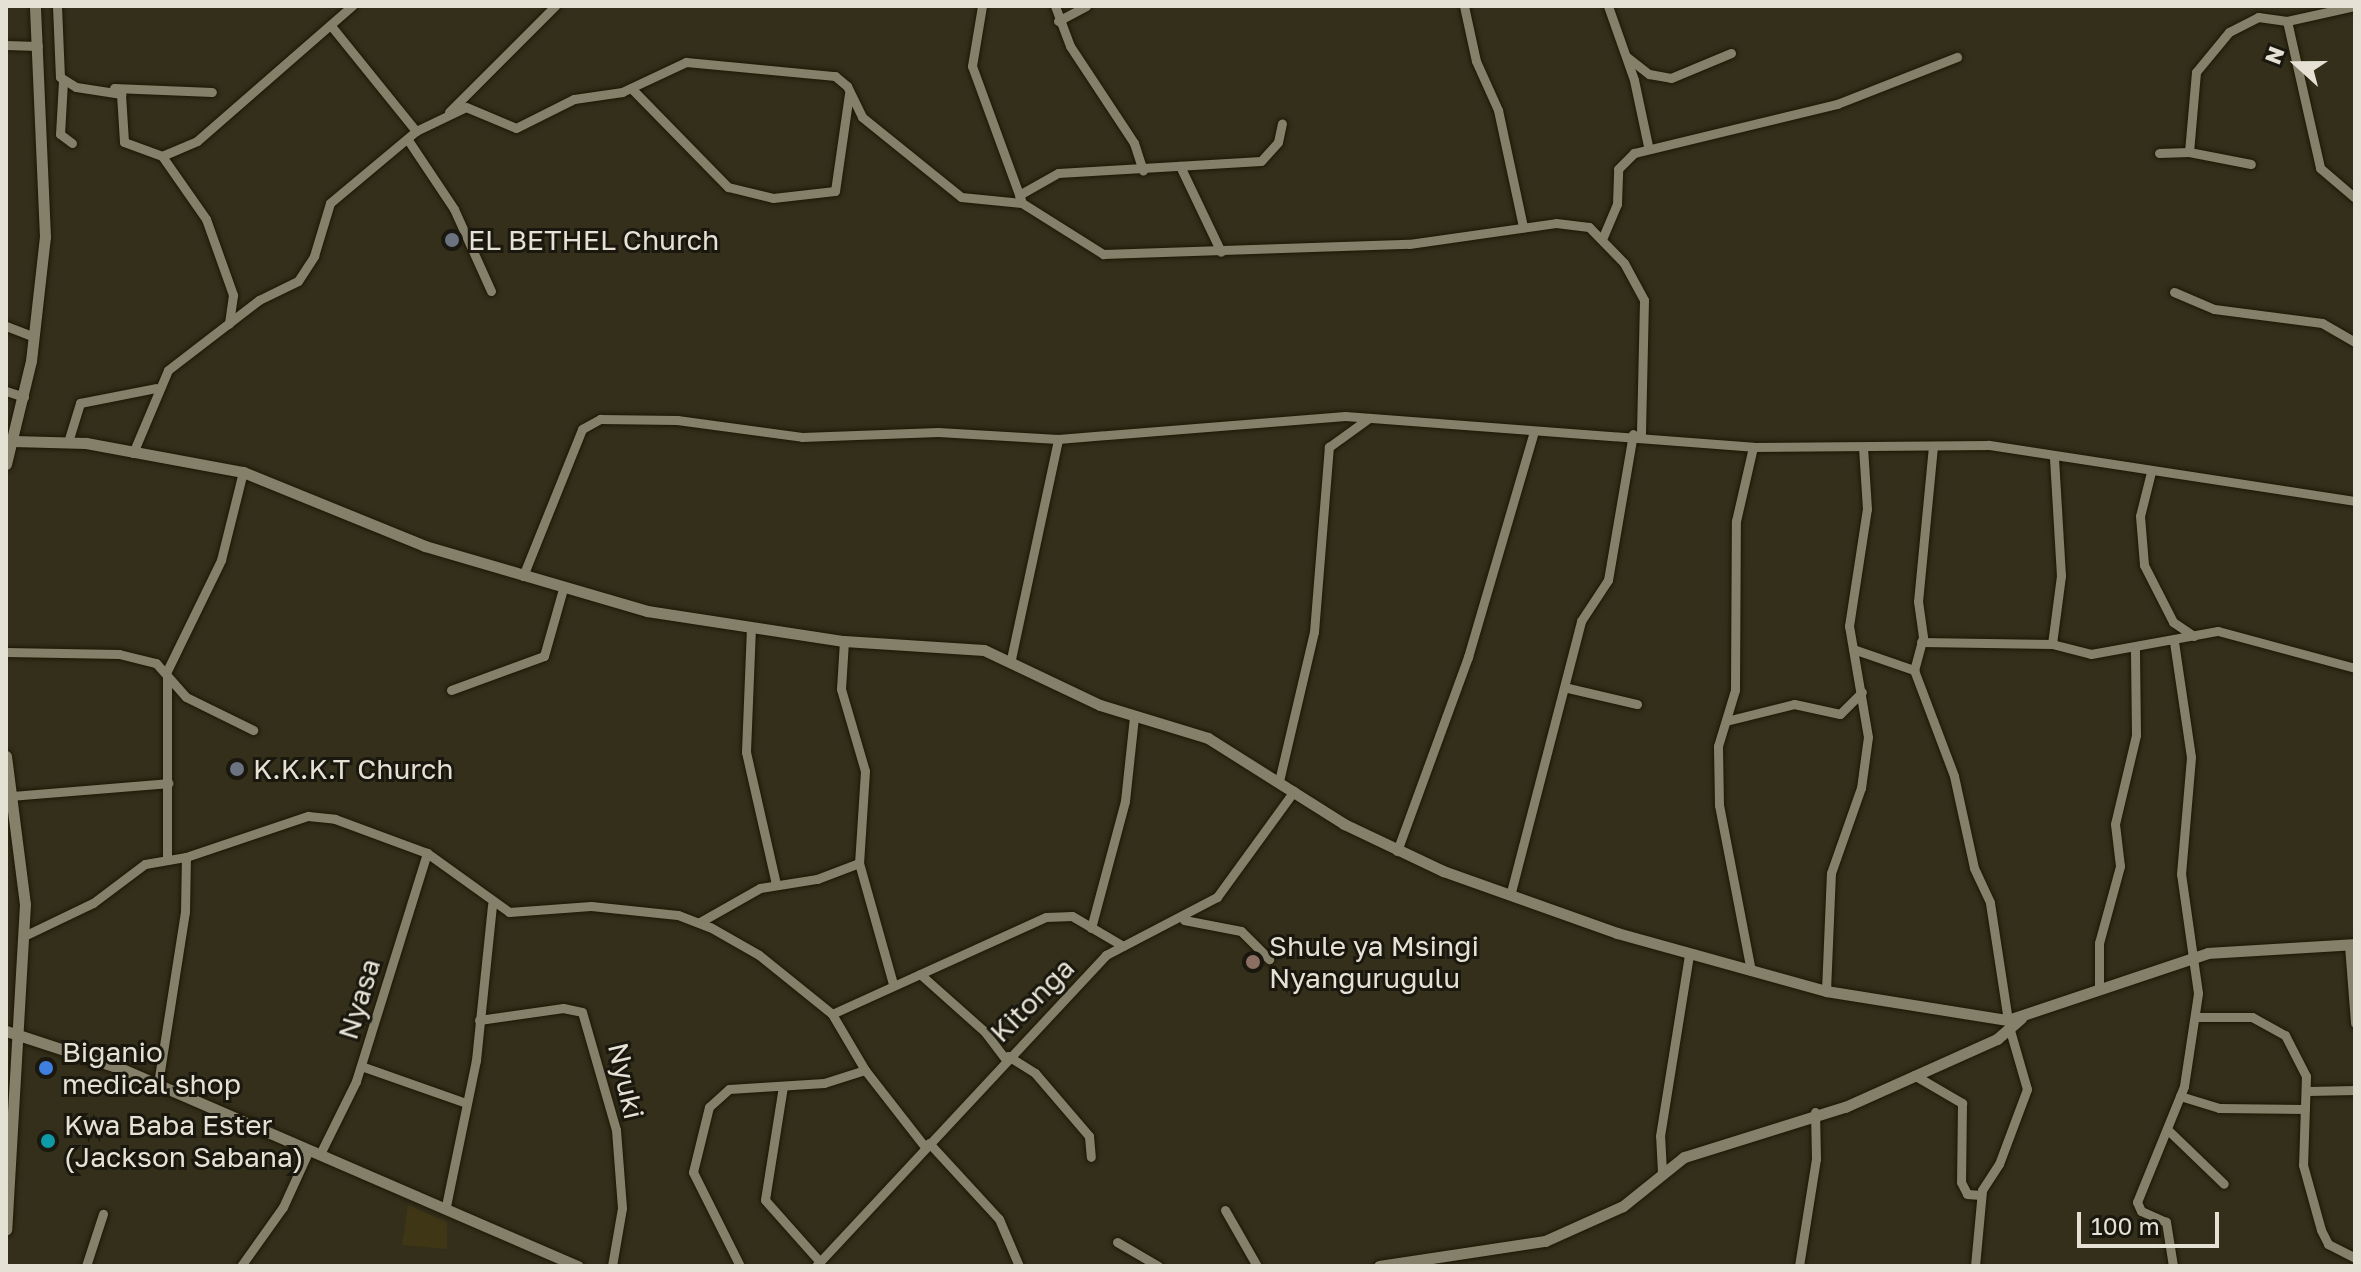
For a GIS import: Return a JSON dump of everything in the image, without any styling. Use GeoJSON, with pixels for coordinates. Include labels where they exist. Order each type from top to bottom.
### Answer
{"type":"FeatureCollection","features":[{"type":"Feature","properties":{"kind":"street"},"geometry":{"type":"LineString","coordinates":[[6,464],[24,397],[45,237],[35,6]]}},
{"type":"Feature","properties":{"kind":"street"},"geometry":{"type":"LineString","coordinates":[[57,6],[56,61],[63,81],[60,134],[72,143]]}},
{"type":"Feature","properties":{"kind":"street"},"geometry":{"type":"LineString","coordinates":[[111,88],[125,103],[126,145],[162,156],[197,141],[332,27],[352,6]]}},
{"type":"Feature","properties":{"kind":"street"},"geometry":{"type":"LineString","coordinates":[[447,115],[469,85],[555,6]]}},
{"type":"Feature","properties":{"kind":"street"},"geometry":{"type":"LineString","coordinates":[[982,6],[972,66],[1020,199]]}},
{"type":"Feature","properties":{"kind":"street"},"geometry":{"type":"LineString","coordinates":[[1055,6],[1058,21],[1134,143],[1143,171]]}},
{"type":"Feature","properties":{"kind":"street"},"geometry":{"type":"LineString","coordinates":[[1058,21],[1086,6]]}},
{"type":"Feature","properties":{"kind":"street"},"geometry":{"type":"LineString","coordinates":[[1464,6],[1476,61],[1498,110],[1523,227]]}},
{"type":"Feature","properties":{"kind":"street"},"geometry":{"type":"LineString","coordinates":[[1608,6],[1627,57],[1648,146]]}},
{"type":"Feature","properties":{"kind":"street"},"geometry":{"type":"LineString","coordinates":[[2189,152],[2193,87],[2203,58],[2240,24],[2258,17],[2287,21],[2355,6]]}},
{"type":"Feature","properties":{"kind":"street"},"geometry":{"type":"LineString","coordinates":[[2287,21],[2320,168],[2355,198]]}},
{"type":"Feature","properties":{"kind":"street"},"geometry":{"type":"LineString","coordinates":[[332,27],[416,131]]}},
{"type":"Feature","properties":{"kind":"street"},"geometry":{"type":"LineString","coordinates":[[6,45],[38,46]]}},
{"type":"Feature","properties":{"kind":"street"},"geometry":{"type":"LineString","coordinates":[[1627,57],[1649,74],[1671,78],[1731,53]]}},
{"type":"Feature","properties":{"kind":"street"},"geometry":{"type":"LineString","coordinates":[[1603,237],[1617,204],[1618,169],[1648,146],[1819,110],[1957,57]]}},
{"type":"Feature","properties":{"kind":"street"},"geometry":{"type":"LineString","coordinates":[[133,453],[156,388],[185,352],[228,327],[259,300],[298,281],[314,256],[330,203],[416,131],[447,115],[473,109],[509,129],[574,99],[631,88],[675,65],[719,63],[835,76],[850,92],[862,117],[961,197],[1020,199],[1094,252],[1221,252],[1321,242],[1453,241],[1523,227],[1581,224],[1603,237],[1644,300],[1646,405],[1637,434],[1608,580],[1581,621],[1568,688],[1511,892]]}},
{"type":"Feature","properties":{"kind":"street"},"geometry":{"type":"LineString","coordinates":[[63,81],[111,88],[212,92]]}},
{"type":"Feature","properties":{"kind":"street"},"geometry":{"type":"LineString","coordinates":[[631,88],[728,187],[773,198],[835,191],[850,92]]}},
{"type":"Feature","properties":{"kind":"street"},"geometry":{"type":"LineString","coordinates":[[1020,199],[1058,173],[1143,171],[1261,161],[1278,142],[1282,123]]}},
{"type":"Feature","properties":{"kind":"street"},"geometry":{"type":"LineString","coordinates":[[408,140],[454,209],[491,291]]}},
{"type":"Feature","properties":{"kind":"street"},"geometry":{"type":"LineString","coordinates":[[2159,153],[2189,152],[2251,164]]}},
{"type":"Feature","properties":{"kind":"street"},"geometry":{"type":"LineString","coordinates":[[162,156],[211,233],[233,295],[228,327]]}},
{"type":"Feature","properties":{"kind":"street"},"geometry":{"type":"LineString","coordinates":[[1180,166],[1221,252]]}},
{"type":"Feature","properties":{"kind":"street"},"geometry":{"type":"LineString","coordinates":[[2174,292],[2214,309],[2322,323],[2355,342]]}},
{"type":"Feature","properties":{"kind":"street"},"geometry":{"type":"LineString","coordinates":[[6,326],[34,337]]}},
{"type":"Feature","properties":{"kind":"street"},"geometry":{"type":"LineString","coordinates":[[68,442],[80,403],[156,388]]}},
{"type":"Feature","properties":{"kind":"street"},"geometry":{"type":"LineString","coordinates":[[6,391],[24,397]]}},
{"type":"Feature","properties":{"kind":"street"},"geometry":{"type":"LineString","coordinates":[[1279,781],[1312,647],[1329,447],[1369,418]]}},
{"type":"Feature","properties":{"kind":"street"},"geometry":{"type":"LineString","coordinates":[[523,576],[576,441],[590,421],[677,420],[802,437],[938,432],[1058,439],[1369,418],[1533,435],[1637,434],[1753,447],[1989,445],[2355,501]]}},
{"type":"Feature","properties":{"kind":"street"},"geometry":{"type":"LineString","coordinates":[[1397,851],[1468,657],[1533,435]]}},
{"type":"Feature","properties":{"kind":"street"},"geometry":{"type":"LineString","coordinates":[[1011,659],[1058,439]]}},
{"type":"Feature","properties":{"kind":"street"},"geometry":{"type":"LineString","coordinates":[[10,442],[68,442],[243,472],[425,546],[563,589],[647,611],[844,641],[956,645],[1011,659],[1134,717],[1208,738],[1397,851],[1689,955],[1826,991],[2009,1025]]}},
{"type":"Feature","properties":{"kind":"street"},"geometry":{"type":"LineString","coordinates":[[1933,446],[1918,601],[1921,642],[1914,670],[1954,776],[1974,868],[1990,903],[2009,1025],[2027,1089],[1981,1195],[1975,1266]]}},
{"type":"Feature","properties":{"kind":"street"},"geometry":{"type":"LineString","coordinates":[[1751,971],[1719,805],[1718,746],[1737,671],[1736,521],[1753,447]]}},
{"type":"Feature","properties":{"kind":"street"},"geometry":{"type":"LineString","coordinates":[[1826,991],[1831,873],[1861,788],[1868,737],[1853,649],[1851,606],[1867,509],[1863,447]]}},
{"type":"Feature","properties":{"kind":"street"},"geometry":{"type":"LineString","coordinates":[[2052,644],[2061,586],[2054,457]]}},
{"type":"Feature","properties":{"kind":"street"},"geometry":{"type":"LineString","coordinates":[[167,859],[166,675],[221,560],[243,472]]}},
{"type":"Feature","properties":{"kind":"street"},"geometry":{"type":"LineString","coordinates":[[2151,472],[2140,516],[2144,565],[2173,622],[2194,636]]}},
{"type":"Feature","properties":{"kind":"street"},"geometry":{"type":"LineString","coordinates":[[451,690],[544,656],[563,589]]}},
{"type":"Feature","properties":{"kind":"street"},"geometry":{"type":"LineString","coordinates":[[751,627],[746,752],[776,884]]}},
{"type":"Feature","properties":{"kind":"street"},"geometry":{"type":"LineString","coordinates":[[1921,642],[2052,644],[2084,654],[2135,650],[2194,636],[2229,633],[2355,668]]}},
{"type":"Feature","properties":{"kind":"street"},"geometry":{"type":"LineString","coordinates":[[844,641],[842,701],[865,771],[859,863],[893,984]]}},
{"type":"Feature","properties":{"kind":"street"},"geometry":{"type":"LineString","coordinates":[[2173,1266],[2166,1222],[2137,1202],[2152,1152],[2169,1131],[2180,1096],[2196,1017],[2193,957],[2181,874],[2191,757],[2174,642]]}},
{"type":"Feature","properties":{"kind":"street"},"geometry":{"type":"LineString","coordinates":[[1853,649],[1914,670]]}},
{"type":"Feature","properties":{"kind":"street"},"geometry":{"type":"LineString","coordinates":[[2099,989],[2099,943],[2120,866],[2115,824],[2136,735],[2135,650]]}},
{"type":"Feature","properties":{"kind":"street"},"geometry":{"type":"LineString","coordinates":[[6,652],[119,654],[156,663],[205,709],[253,730]]}},
{"type":"Feature","properties":{"kind":"street"},"geometry":{"type":"LineString","coordinates":[[1568,688],[1637,704]]}},
{"type":"Feature","properties":{"kind":"street"},"geometry":{"type":"LineString","coordinates":[[1726,721],[1794,704],[1840,714],[1862,692]]}},
{"type":"Feature","properties":{"kind":"street"},"geometry":{"type":"LineString","coordinates":[[1091,928],[1125,801],[1134,717]]}},
{"type":"Feature","properties":{"kind":"street"},"geometry":{"type":"LineString","coordinates":[[6,756],[24,936],[12,1033],[6,1229]]}},
{"type":"Feature","properties":{"kind":"street"},"geometry":{"type":"LineString","coordinates":[[11,796],[168,783]]}},
{"type":"Feature","properties":{"kind":"street","name":"Kitonga"},"geometry":{"type":"LineString","coordinates":[[818,1264],[1006,1057],[1106,955],[1202,908],[1239,873],[1294,791]]}},
{"type":"Feature","properties":{"kind":"street"},"geometry":{"type":"LineString","coordinates":[[24,936],[93,903],[145,864],[186,857],[308,816],[377,830],[427,853],[492,905],[519,913],[591,906],[700,922],[759,955],[832,1014],[865,1070],[927,1145],[999,1219],[1019,1266]]}},
{"type":"Feature","properties":{"kind":"street","name":"Nyasa"},"geometry":{"type":"LineString","coordinates":[[241,1266],[283,1207],[361,1066],[427,853]]}},
{"type":"Feature","properties":{"kind":"street"},"geometry":{"type":"LineString","coordinates":[[158,1084],[185,912],[186,857]]}},
{"type":"Feature","properties":{"kind":"street"},"geometry":{"type":"LineString","coordinates":[[700,922],[776,884],[817,879],[859,863]]}},
{"type":"Feature","properties":{"kind":"street"},"geometry":{"type":"LineString","coordinates":[[446,1206],[479,1020],[492,905]]}},
{"type":"Feature","properties":{"kind":"street"},"geometry":{"type":"LineString","coordinates":[[832,1014],[1046,917],[1072,916],[1123,946]]}},
{"type":"Feature","properties":{"kind":"street"},"geometry":{"type":"LineString","coordinates":[[1177,920],[1228,926],[1269,959]]}},
{"type":"Feature","properties":{"kind":"street"},"geometry":{"type":"LineString","coordinates":[[1379,1266],[1545,1241],[1623,1206],[1684,1157],[1815,1112],[1845,1107],[1914,1075],[2022,1017],[2193,957],[2251,946],[2352,944],[2355,1023]]}},
{"type":"Feature","properties":{"kind":"street"},"geometry":{"type":"LineString","coordinates":[[1662,1172],[1660,1136],[1689,955]]}},
{"type":"Feature","properties":{"kind":"street"},"geometry":{"type":"LineString","coordinates":[[920,974],[985,1032],[1006,1057],[1035,1073],[1089,1136],[1091,1157]]}},
{"type":"Feature","properties":{"kind":"street","name":"Nyuki"},"geometry":{"type":"LineString","coordinates":[[479,1020],[563,1008],[582,1012],[616,1130],[622,1208],[612,1266]]}},
{"type":"Feature","properties":{"kind":"street"},"geometry":{"type":"LineString","coordinates":[[2196,1017],[2243,1015],[2277,1027],[2303,1067],[2308,1091],[2303,1165],[2323,1239],[2355,1258]]}},
{"type":"Feature","properties":{"kind":"street"},"geometry":{"type":"LineString","coordinates":[[12,1033],[158,1084],[446,1206],[578,1266]]}},
{"type":"Feature","properties":{"kind":"street"},"geometry":{"type":"LineString","coordinates":[[361,1066],[466,1103]]}},
{"type":"Feature","properties":{"kind":"street"},"geometry":{"type":"LineString","coordinates":[[740,1266],[697,1184],[697,1141],[709,1107],[724,1091],[783,1086],[865,1070]]}},
{"type":"Feature","properties":{"kind":"street"},"geometry":{"type":"LineString","coordinates":[[1914,1075],[1962,1103],[1961,1182],[1967,1194],[1981,1195]]}},
{"type":"Feature","properties":{"kind":"street"},"geometry":{"type":"LineString","coordinates":[[783,1086],[765,1200],[818,1264]]}},
{"type":"Feature","properties":{"kind":"street"},"geometry":{"type":"LineString","coordinates":[[2308,1091],[2355,1090]]}},
{"type":"Feature","properties":{"kind":"street"},"geometry":{"type":"LineString","coordinates":[[2180,1096],[2209,1107],[2305,1109]]}},
{"type":"Feature","properties":{"kind":"street"},"geometry":{"type":"LineString","coordinates":[[1799,1266],[1816,1159],[1815,1112]]}},
{"type":"Feature","properties":{"kind":"street"},"geometry":{"type":"LineString","coordinates":[[2169,1131],[2224,1184]]}},
{"type":"Feature","properties":{"kind":"street"},"geometry":{"type":"LineString","coordinates":[[1225,1210],[1257,1266]]}},
{"type":"Feature","properties":{"kind":"street"},"geometry":{"type":"LineString","coordinates":[[86,1266],[103,1214]]}},
{"type":"Feature","properties":{"kind":"street"},"geometry":{"type":"LineString","coordinates":[[1117,1242],[1158,1266]]}},
{"type":"Feature","properties":{"kind":"sand"},"geometry":{"type":"Polygon","coordinates":[[[408,1205],[447,1222],[447,1249],[402,1245],[408,1205]]]}},
{"type":"Feature","properties":{"kind":"place","name":"EL BETHEL Church"},"geometry":{"type":"Point","coordinates":[452,240]}},
{"type":"Feature","properties":{"kind":"place","name":"K.K.K.T Church"},"geometry":{"type":"Point","coordinates":[237,769]}},
{"type":"Feature","properties":{"kind":"place","name":"Shule ya Msingi Nyangurugulu"},"geometry":{"type":"Point","coordinates":[1253,962]}},
{"type":"Feature","properties":{"kind":"place","name":"Biganio medical shop"},"geometry":{"type":"Point","coordinates":[46,1068]}},
{"type":"Feature","properties":{"kind":"place","name":"Kwa Baba Ester (Jackson Sabana)"},"geometry":{"type":"Point","coordinates":[48,1141]}}]}
